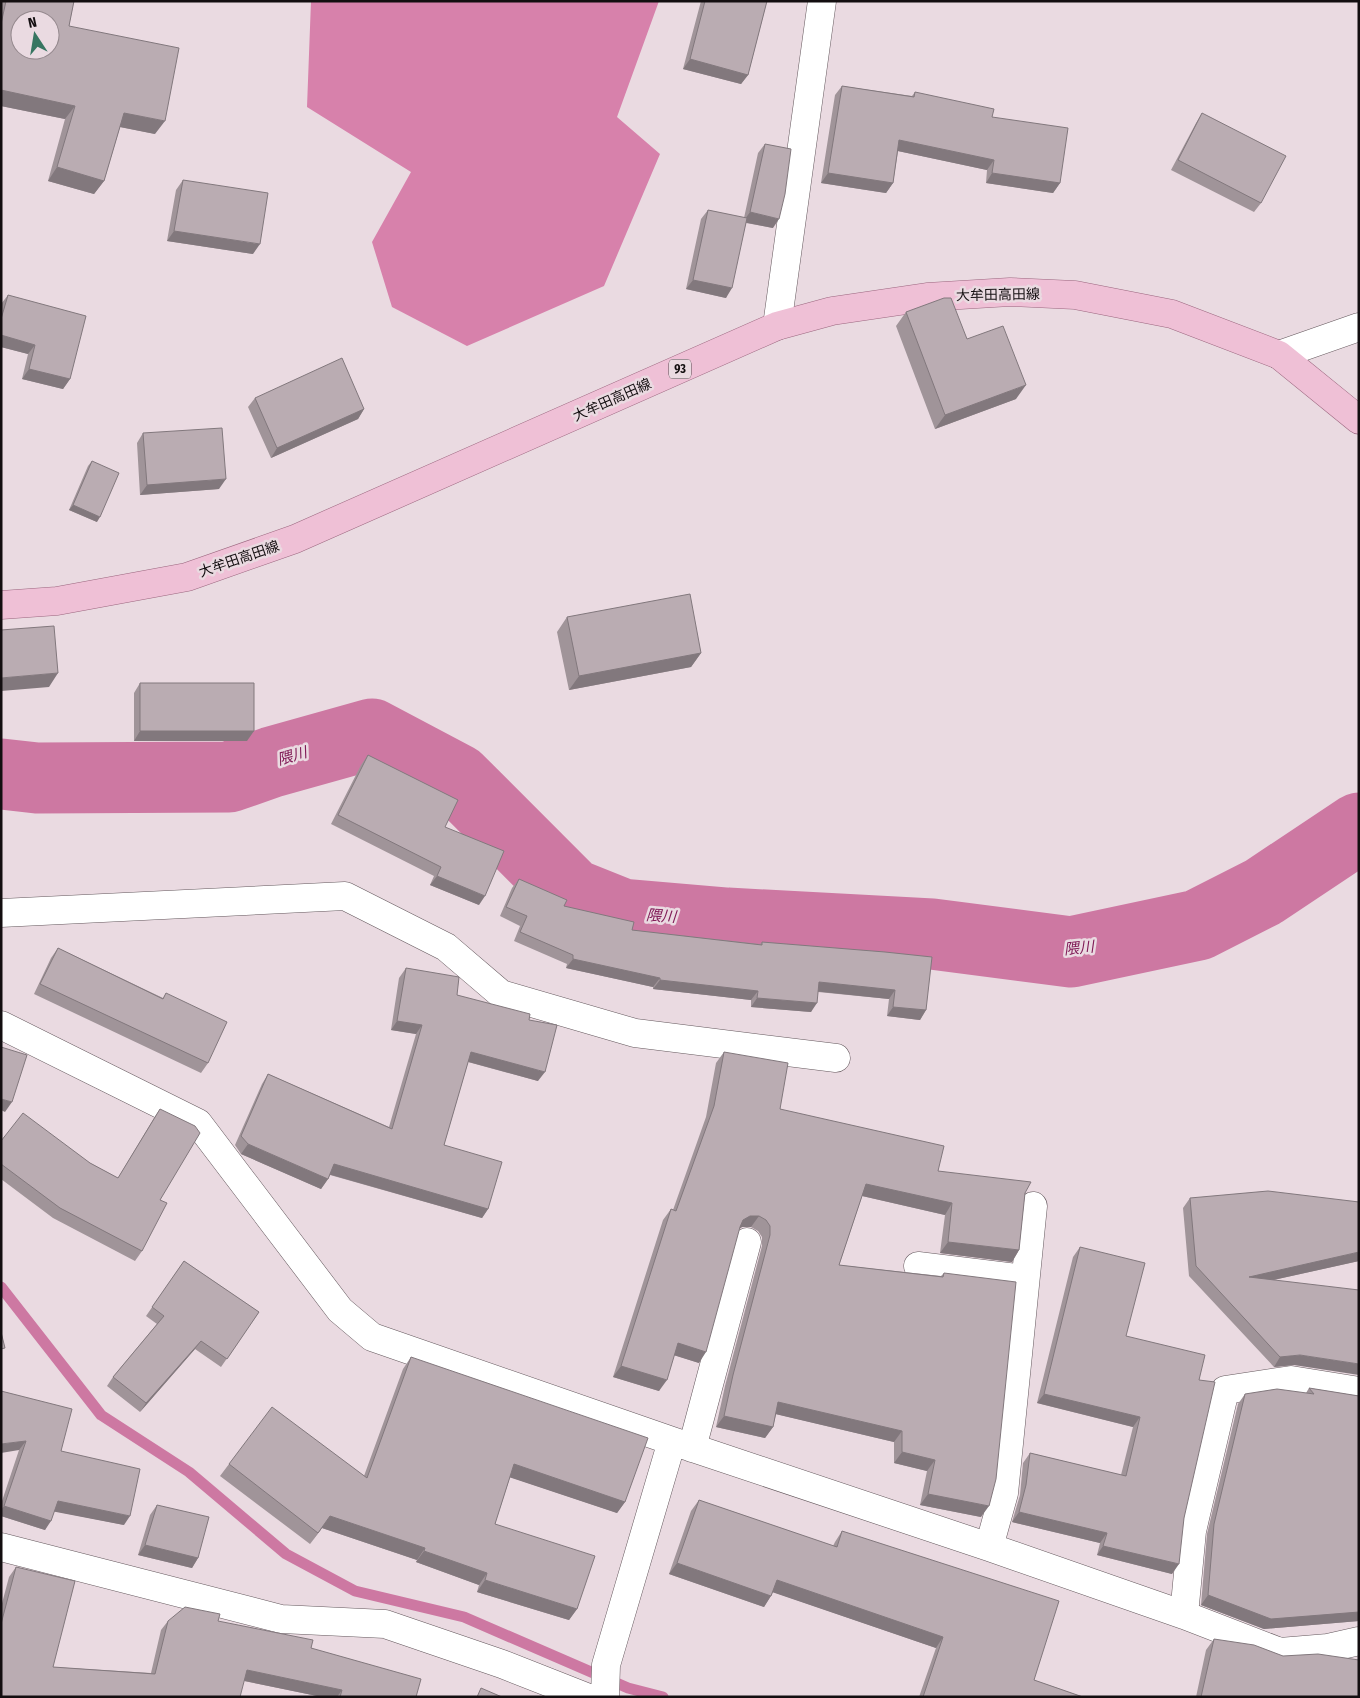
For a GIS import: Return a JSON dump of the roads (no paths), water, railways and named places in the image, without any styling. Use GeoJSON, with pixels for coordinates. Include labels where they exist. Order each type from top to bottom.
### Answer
{"type":"FeatureCollection","features":[{"type":"Feature","properties":{"kind":"main road","name":"大牟田高田線"},"geometry":{"type":"LineString","coordinates":[[1,605],[57,601],[187,577],[295,539],[777,326],[832,311],[927,297],[1010,292],[1075,295],[1172,314],[1279,355],[1359,420]]}},
{"type":"Feature","properties":{"kind":"street"},"geometry":{"type":"LineString","coordinates":[[777,326],[822,1]]}},
{"type":"Feature","properties":{"kind":"street"},"geometry":{"type":"LineString","coordinates":[[1279,355],[1359,327]]}},
{"type":"Feature","properties":{"kind":"street"},"geometry":{"type":"LineString","coordinates":[[1,913],[345,896],[446,947],[501,994],[635,1033],[836,1058]]}},
{"type":"Feature","properties":{"kind":"street"},"geometry":{"type":"LineString","coordinates":[[1,1025],[198,1123],[340,1310],[372,1337],[989,1547],[1184,1615],[1280,1652],[1328,1648],[1359,1641]]}},
{"type":"Feature","properties":{"kind":"street"},"geometry":{"type":"LineString","coordinates":[[989,1547],[1004,1493],[1033,1206]]}},
{"type":"Feature","properties":{"kind":"street"},"geometry":{"type":"LineString","coordinates":[[1,1547],[281,1619],[385,1624],[502,1664],[601,1687],[747,1242]]}},
{"type":"Feature","properties":{"kind":"street"},"geometry":{"type":"LineString","coordinates":[[918,1266],[1025,1278]]}},
{"type":"Feature","properties":{"kind":"street"},"geometry":{"type":"LineString","coordinates":[[1184,1615],[1192,1531],[1224,1390],[1291,1380],[1359,1391]]}},
{"type":"Feature","properties":{"kind":"waterway","name":"隈川"},"geometry":{"type":"LineString","coordinates":[[1,774],[37,778],[229,777],[272,762],[372,734],[457,779],[572,894],[622,914],[727,923],[932,934],[1071,952],[1198,925],[1263,892],[1359,828]]}},
{"type":"Feature","properties":{"kind":"waterway"},"geometry":{"type":"LineString","coordinates":[[1,1287],[101,1415],[189,1472],[286,1554],[355,1591],[464,1617],[628,1688],[663,1697]]}}]}
